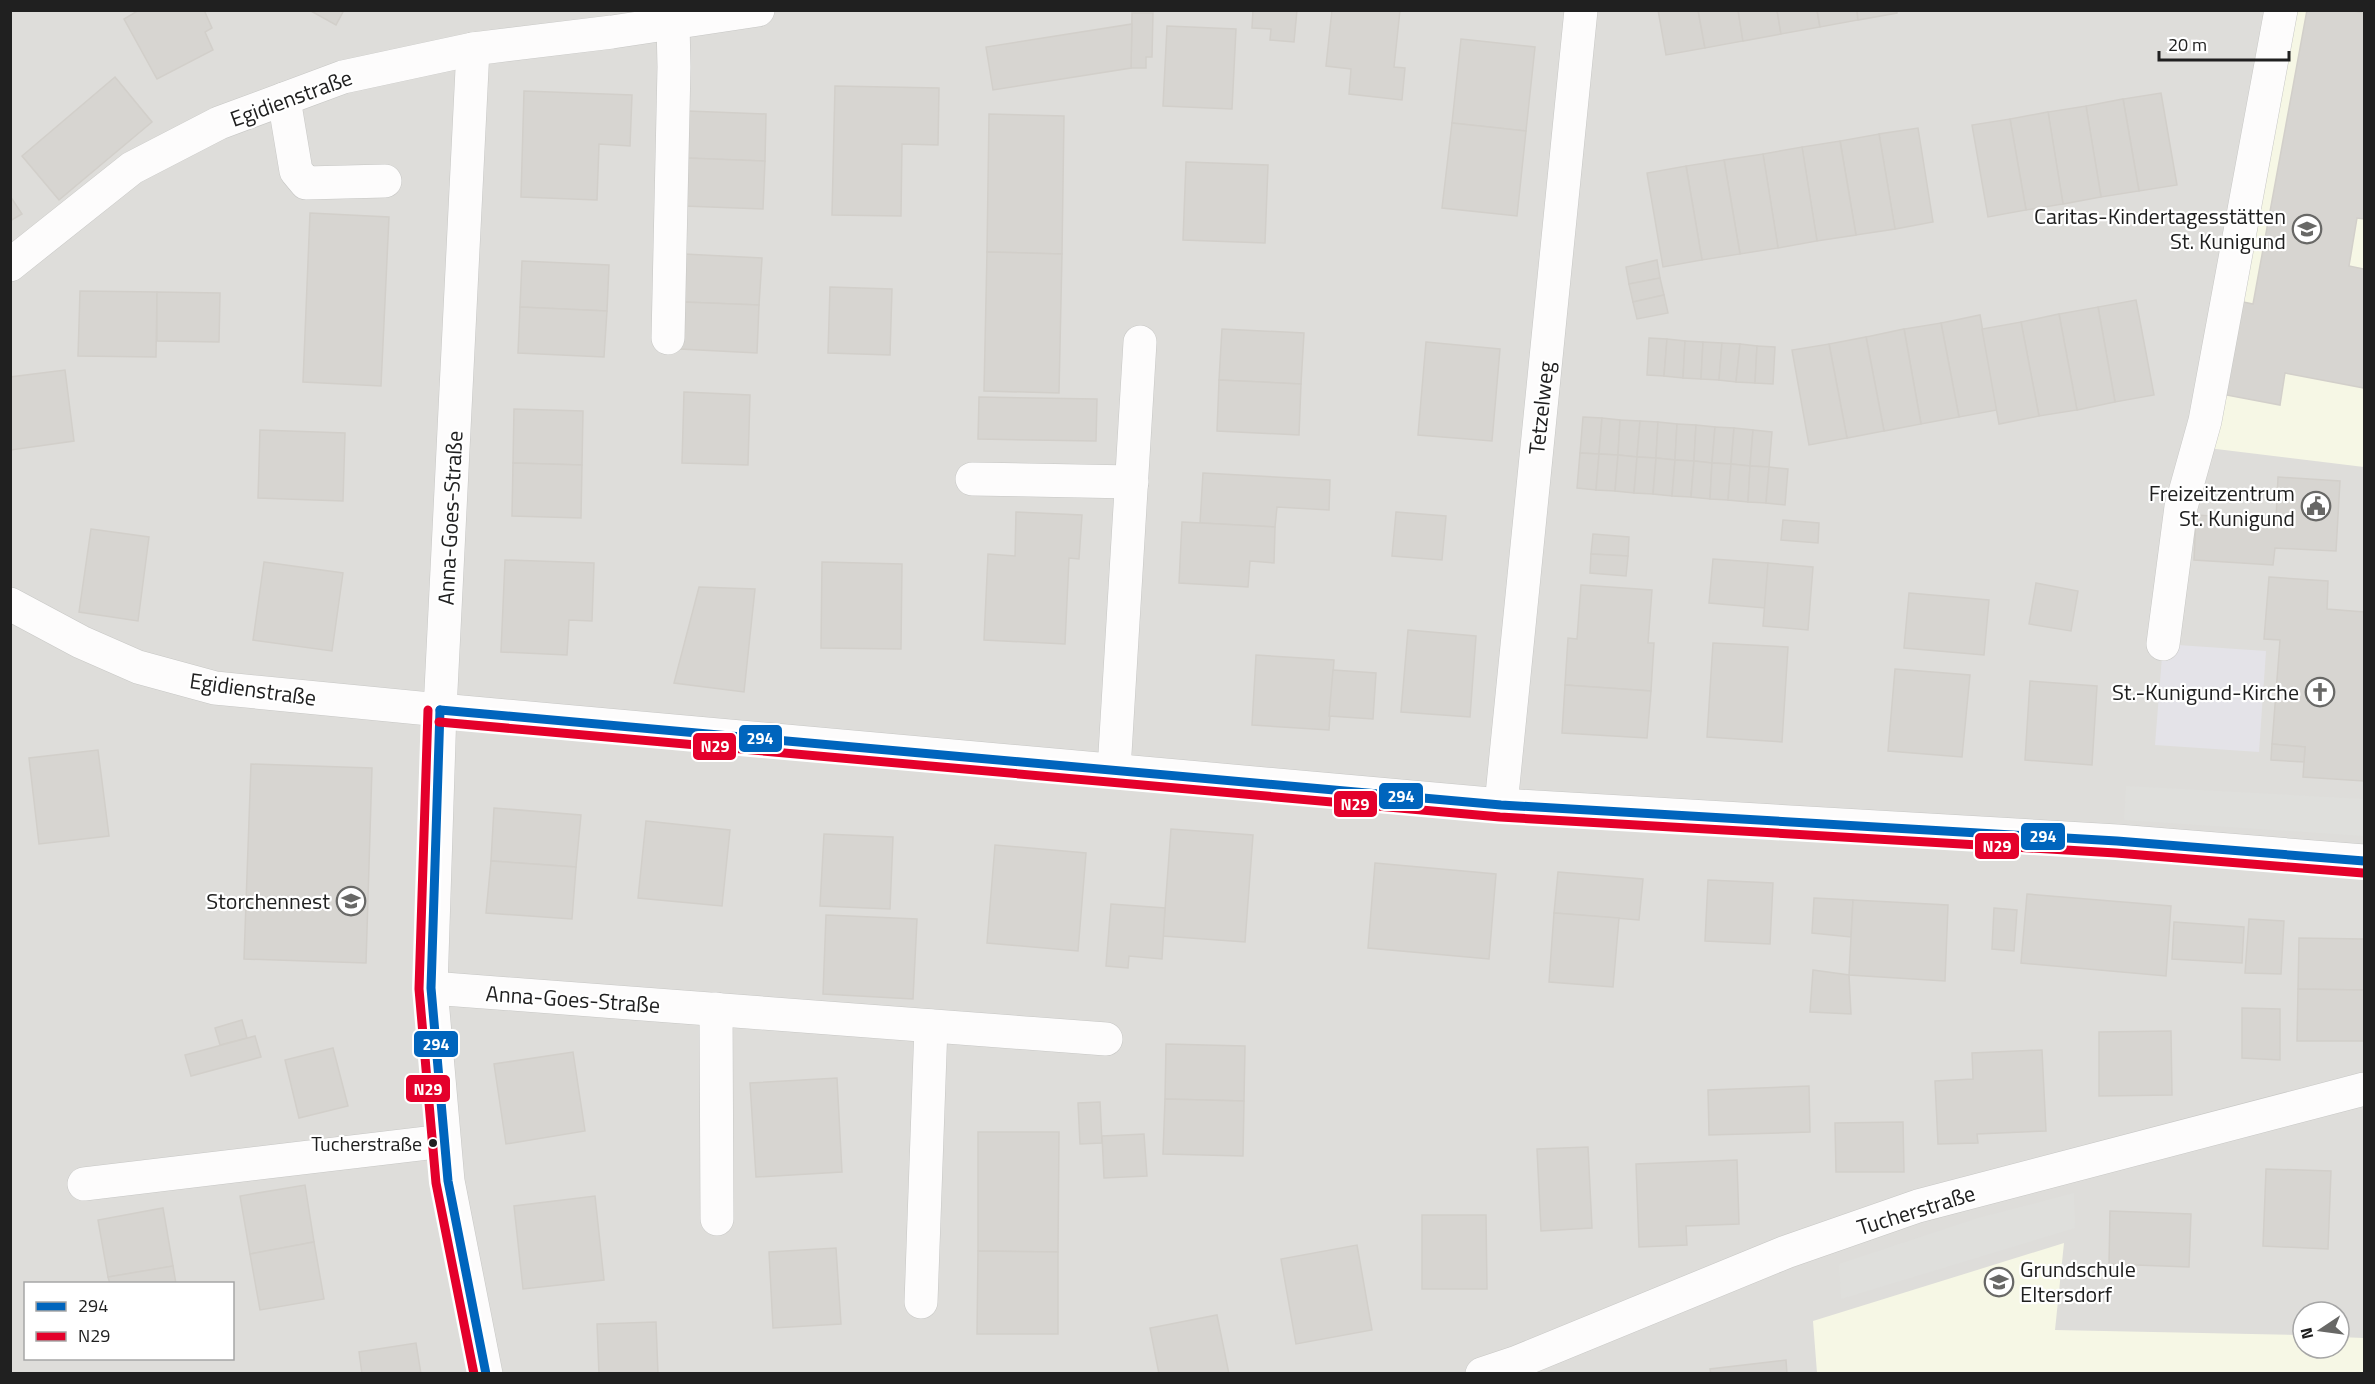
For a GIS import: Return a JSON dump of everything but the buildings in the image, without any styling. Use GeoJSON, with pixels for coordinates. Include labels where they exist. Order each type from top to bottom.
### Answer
{"type":"FeatureCollection","features":[{"type":"Feature","properties":{"kind":"street","name":"Egidienstraße"},"geometry":{"type":"LineString","coordinates":[[10,265],[132,168],[219,123],[343,77],[611,21],[673,23],[758,10]]}},
{"type":"Feature","properties":{"kind":"street","name":"Tetzelweg"},"geometry":{"type":"LineString","coordinates":[[1501,805],[1581,10]]}},
{"type":"Feature","properties":{"kind":"street"},"geometry":{"type":"LineString","coordinates":[[2163,644],[2181,507],[2205,421],[2282,10]]}},
{"type":"Feature","properties":{"kind":"street"},"geometry":{"type":"LineString","coordinates":[[668,338],[673,23]]}},
{"type":"Feature","properties":{"kind":"street","name":"Anna-Goes-Straße"},"geometry":{"type":"LineString","coordinates":[[473,49],[440,710],[431,988],[448,1181],[486,1374]]}},
{"type":"Feature","properties":{"kind":"street"},"geometry":{"type":"LineString","coordinates":[[284,99],[296,171],[306,183],[385,181]]}},
{"type":"Feature","properties":{"kind":"street"},"geometry":{"type":"LineString","coordinates":[[1114,771],[1140,342]]}},
{"type":"Feature","properties":{"kind":"street"},"geometry":{"type":"LineString","coordinates":[[972,478],[1132,482]]}},
{"type":"Feature","properties":{"kind":"street","name":"Egidienstraße"},"geometry":{"type":"LineString","coordinates":[[10,604],[81,642],[138,667],[215,688],[1501,805],[2116,841],[2364,861]]}},
{"type":"Feature","properties":{"kind":"street","name":"Anna-Goes-Straße"},"geometry":{"type":"LineString","coordinates":[[431,988],[1106,1039]]}},
{"type":"Feature","properties":{"kind":"street"},"geometry":{"type":"LineString","coordinates":[[716,1009],[717,1219]]}},
{"type":"Feature","properties":{"kind":"street"},"geometry":{"type":"LineString","coordinates":[[921,1302],[931,1026]]}},
{"type":"Feature","properties":{"kind":"street","name":"Tucherstraße"},"geometry":{"type":"LineString","coordinates":[[1482,1374],[1516,1368],[1786,1252],[1918,1206],[2364,1089]]}},
{"type":"Feature","properties":{"kind":"street"},"geometry":{"type":"LineString","coordinates":[[84,1184],[444,1141]]}},
{"type":"Feature","properties":{"kind":"shaded area"},"geometry":{"type":"Polygon","coordinates":[[[10,11],[2364,11],[2364,1373],[11,1373],[10,11]]]}},
{"type":"Feature","properties":{"kind":"shaded area","name":"Caritas-Kindertagesstätten St. Kunigund"},"geometry":{"type":"Polygon","coordinates":[[[2292,11],[2364,11],[2364,467],[2208,448],[2292,11]]]}},
{"type":"Feature","properties":{"kind":"shaded area"},"geometry":{"type":"Polygon","coordinates":[[[2163,644],[2266,651],[2259,752],[2155,745],[2163,644]]]}},
{"type":"Feature","properties":{"kind":"shaded area"},"geometry":{"type":"Polygon","coordinates":[[[2126,786],[2364,799],[2364,836],[2124,820],[2126,786]]]}},
{"type":"Feature","properties":{"kind":"shaded area"},"geometry":{"type":"Polygon","coordinates":[[[2074,1193],[2075,1228],[1841,1299],[1839,1264],[1978,1218],[2074,1193]]]}},
{"type":"Feature","properties":{"kind":"shaded area","name":"Grundschule Eltersdorf"},"geometry":{"type":"Polygon","coordinates":[[[2064,1243],[2055,1330],[2291,1335],[2291,1360],[2351,1360],[2351,1337],[2364,1338],[2364,1373],[1817,1373],[1813,1321],[2064,1243]]]}},
{"type":"Feature","properties":{"kind":"transit line","name":"N29"},"geometry":{"type":"LineString","coordinates":[[428,710],[419,989],[436,1183],[474,1374]]}},
{"type":"Feature","properties":{"kind":"transit line","name":"294"},"geometry":{"type":"LineString","coordinates":[[440,710],[1501,805],[2117,841],[2364,861]]}},
{"type":"Feature","properties":{"kind":"transit line","name":"294"},"geometry":{"type":"LineString","coordinates":[[440,710],[431,988],[448,1181],[486,1374]]}},
{"type":"Feature","properties":{"kind":"transit line","name":"N29"},"geometry":{"type":"LineString","coordinates":[[439,722],[1500,817],[2116,853],[2363,873]]}},
{"type":"Feature","properties":{"kind":"place","name":"Caritas-Kindertagesstätten St. Kunigund"},"geometry":{"type":"Point","coordinates":[2307,229]}},
{"type":"Feature","properties":{"kind":"place","name":"Freizeitzentrum St. Kunigund"},"geometry":{"type":"Point","coordinates":[2316,506]}},
{"type":"Feature","properties":{"kind":"place","name":"St.-Kunigund-Kirche"},"geometry":{"type":"Point","coordinates":[2320,692]}},
{"type":"Feature","properties":{"kind":"place","name":"Storchennest"},"geometry":{"type":"Point","coordinates":[351,901]}},
{"type":"Feature","properties":{"kind":"place","name":"Tucherstraße"},"geometry":{"type":"Point","coordinates":[433,1143]}},
{"type":"Feature","properties":{"kind":"place","name":"Grundschule Eltersdorf"},"geometry":{"type":"Point","coordinates":[1999,1282]}}]}
